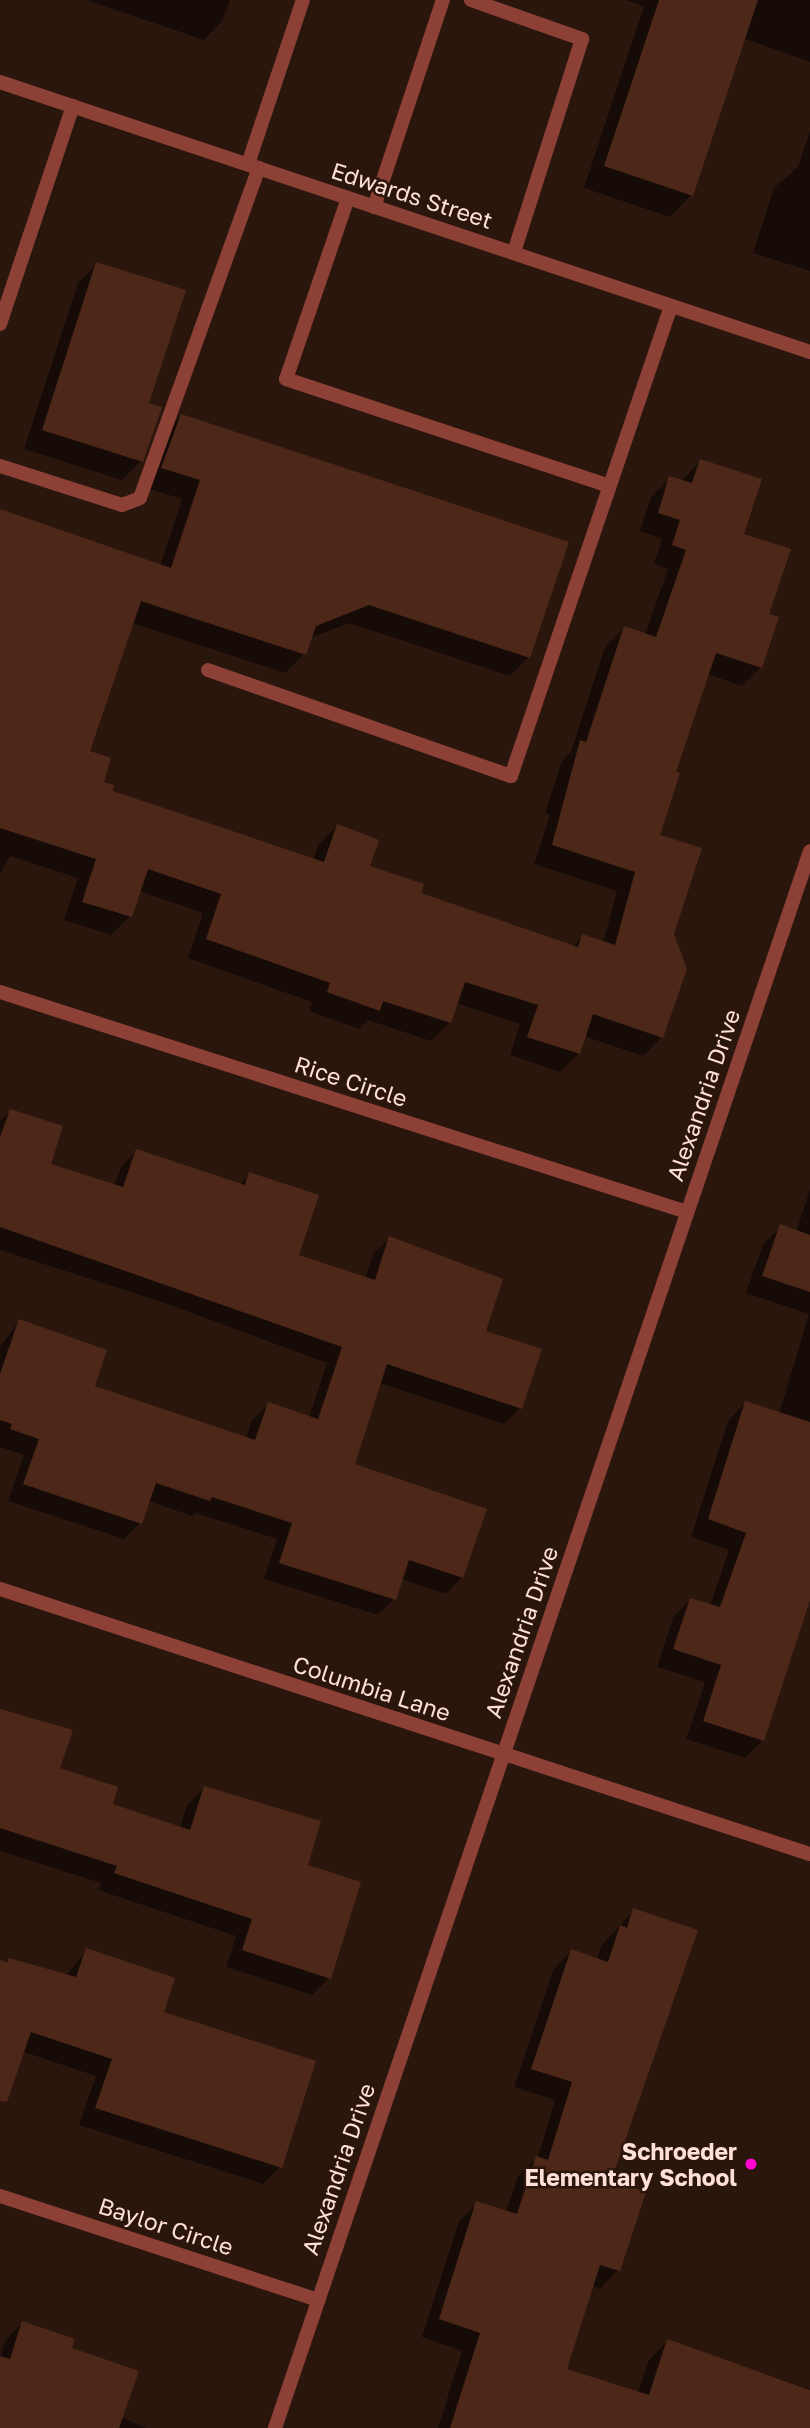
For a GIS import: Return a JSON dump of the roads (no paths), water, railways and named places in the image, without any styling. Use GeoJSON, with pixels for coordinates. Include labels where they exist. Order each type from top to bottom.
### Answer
{"type":"FeatureCollection","features":[{"type":"Feature","properties":{"kind":"street"},"geometry":{"type":"LineString","coordinates":[[0,466],[121,505],[140,499],[253,166],[303,0]]}},
{"type":"Feature","properties":{"kind":"street"},"geometry":{"type":"LineString","coordinates":[[374,206],[443,0]]}},
{"type":"Feature","properties":{"kind":"street"},"geometry":{"type":"LineString","coordinates":[[471,0],[582,39],[514,252]]}},
{"type":"Feature","properties":{"kind":"street","name":"Edwards Street"},"geometry":{"type":"LineString","coordinates":[[0,82],[810,352]]}},
{"type":"Feature","properties":{"kind":"street"},"geometry":{"type":"LineString","coordinates":[[0,324],[73,106]]}},
{"type":"Feature","properties":{"kind":"street"},"geometry":{"type":"LineString","coordinates":[[348,198],[286,379],[609,486]]}},
{"type":"Feature","properties":{"kind":"street"},"geometry":{"type":"LineString","coordinates":[[208,670],[511,776],[671,306]]}},
{"type":"Feature","properties":{"kind":"street","name":"Alexandria Drive"},"geometry":{"type":"LineString","coordinates":[[275,2428],[810,851]]}},
{"type":"Feature","properties":{"kind":"street","name":"Rice Circle"},"geometry":{"type":"LineString","coordinates":[[0,992],[687,1212]]}},
{"type":"Feature","properties":{"kind":"street","name":"Columbia Lane"},"geometry":{"type":"LineString","coordinates":[[0,1588],[503,1756],[810,1854]]}},
{"type":"Feature","properties":{"kind":"street","name":"Baylor Circle"},"geometry":{"type":"LineString","coordinates":[[0,2196],[318,2300]]}},
{"type":"Feature","properties":{"kind":"place","name":"Schroeder Elementary School"},"geometry":{"type":"Point","coordinates":[751,2164]}}]}
